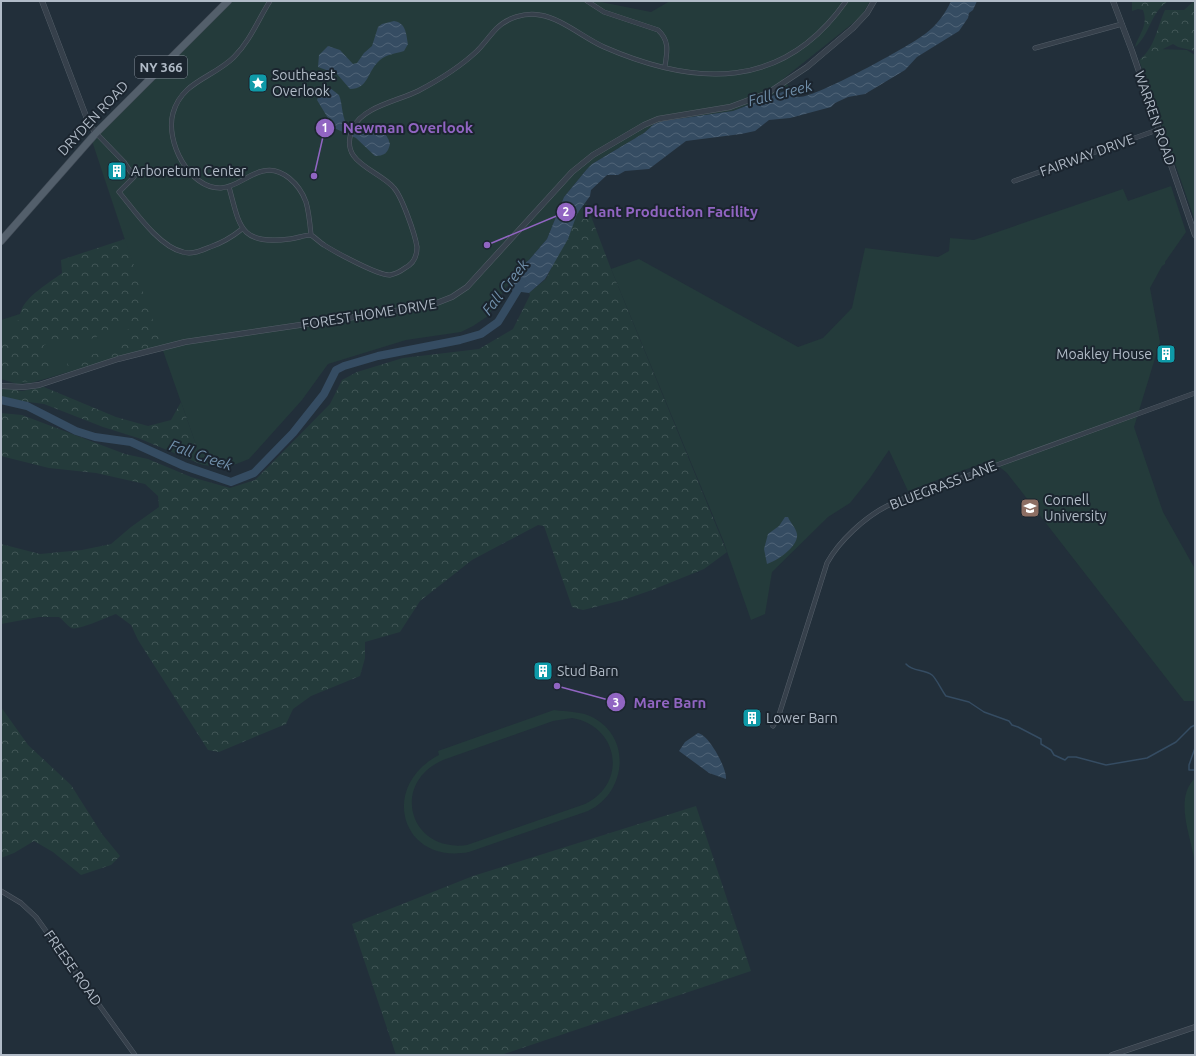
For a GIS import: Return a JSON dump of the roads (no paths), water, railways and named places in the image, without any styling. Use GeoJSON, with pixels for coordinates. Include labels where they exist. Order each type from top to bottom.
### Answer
{"type":"FeatureCollection","features":[{"type":"Feature","properties":{"kind":"main road","name":"DRYDEN ROAD"},"geometry":{"type":"LineString","coordinates":[[1,241],[96,133],[228,1]]}},
{"type":"Feature","properties":{"kind":"street"},"geometry":{"type":"LineString","coordinates":[[42,1],[89,124],[124,162],[134,176],[119,192],[160,238],[173,248],[184,253],[195,252],[220,243],[234,236],[242,229]]}},
{"type":"Feature","properties":{"kind":"street"},"geometry":{"type":"LineString","coordinates":[[270,1],[240,51],[225,64],[187,88],[180,97],[173,113],[171,130],[172,141],[176,152],[197,179],[216,188],[229,187],[263,170],[272,170],[282,173],[295,183],[304,196],[307,205],[311,234],[324,246],[372,270],[386,274],[394,274],[408,266],[416,255],[416,243],[401,198],[390,184],[359,163],[351,148],[350,139],[354,126],[367,113],[417,91],[442,77],[477,51],[500,26],[514,18],[535,14],[551,18],[599,44],[622,54],[692,73],[739,73],[783,59],[810,42],[833,19],[846,1]]}},
{"type":"Feature","properties":{"kind":"street"},"geometry":{"type":"LineString","coordinates":[[587,1],[604,12],[658,30],[664,37],[668,46],[664,66]]}},
{"type":"Feature","properties":{"kind":"street","name":"FOREST HOME DRIVE"},"geometry":{"type":"LineString","coordinates":[[1,386],[18,387],[39,385],[118,359],[180,343],[429,306],[448,299],[467,287],[572,172],[593,155],[644,125],[658,119],[730,107],[768,93],[807,67],[853,28],[867,13],[874,1]]}},
{"type":"Feature","properties":{"kind":"street","name":"WARREN ROAD"},"geometry":{"type":"LineString","coordinates":[[1112,1],[1122,24],[1160,129],[1195,235]]}},
{"type":"Feature","properties":{"kind":"street"},"geometry":{"type":"LineString","coordinates":[[1034,48],[1122,24]]}},
{"type":"Feature","properties":{"kind":"street","name":"FAIRWAY DRIVE"},"geometry":{"type":"LineString","coordinates":[[1014,181],[1160,129]]}},
{"type":"Feature","properties":{"kind":"street"},"geometry":{"type":"LineString","coordinates":[[229,187],[238,220],[242,229],[249,235],[260,239],[288,240],[311,234]]}},
{"type":"Feature","properties":{"kind":"street","name":"BLUEGRASS LANE"},"geometry":{"type":"LineString","coordinates":[[773,726],[778,718],[827,563],[837,547],[870,518],[887,506],[928,490],[1195,393]]}},
{"type":"Feature","properties":{"kind":"street","name":"FREESE ROAD"},"geometry":{"type":"LineString","coordinates":[[1,891],[21,903],[36,917],[135,1055]]}},
{"type":"Feature","properties":{"kind":"street"},"geometry":{"type":"LineString","coordinates":[[1112,1055],[1195,1027]]}},
{"type":"Feature","properties":{"kind":"water"},"geometry":{"type":"Polygon","coordinates":[[[951,1],[977,1],[973,10],[969,13],[968,18],[959,31],[917,57],[905,70],[865,94],[848,97],[835,103],[831,107],[790,118],[769,120],[755,131],[686,141],[649,169],[625,171],[618,175],[607,175],[591,190],[590,196],[577,214],[568,239],[545,279],[529,293],[507,290],[510,285],[513,272],[529,260],[547,239],[564,197],[592,164],[644,133],[654,124],[663,121],[733,111],[785,91],[799,97],[808,95],[841,81],[882,60],[925,34],[940,19],[951,1]]]}},
{"type":"Feature","properties":{"kind":"water"},"geometry":{"type":"Polygon","coordinates":[[[394,21],[403,26],[406,32],[408,44],[404,51],[388,55],[380,60],[361,86],[350,89],[337,74],[318,67],[319,55],[328,46],[340,50],[353,64],[357,63],[364,53],[372,46],[378,27],[382,24],[394,21]]]}},
{"type":"Feature","properties":{"kind":"water"},"geometry":{"type":"Polygon","coordinates":[[[330,88],[339,95],[343,116],[349,127],[359,130],[377,130],[387,136],[390,144],[385,153],[375,156],[356,138],[334,128],[317,100],[320,92],[330,88]]]}},
{"type":"Feature","properties":{"kind":"water"},"geometry":{"type":"Polygon","coordinates":[[[785,517],[788,517],[797,534],[797,539],[791,548],[776,560],[767,564],[764,549],[768,534],[779,526],[785,517]]]}},
{"type":"Feature","properties":{"kind":"water"},"geometry":{"type":"Polygon","coordinates":[[[698,733],[707,739],[712,746],[724,767],[726,779],[709,773],[679,751],[685,742],[698,733]]]}},
{"type":"Feature","properties":{"kind":"waterway","name":"Fall Creek"},"geometry":{"type":"LineString","coordinates":[[1,400],[27,406],[76,431],[95,437],[131,442],[184,466],[231,482],[254,473],[293,433],[324,394],[336,370],[344,366],[378,356],[460,340],[481,334],[498,322],[522,283]]}},
{"type":"Feature","properties":{"kind":"waterway"},"geometry":{"type":"LineString","coordinates":[[906,664],[909,667],[932,675],[946,696],[969,702],[984,712],[1009,721],[1012,725],[1041,739],[1041,744],[1051,750],[1054,755],[1065,760],[1068,757],[1076,757],[1106,765],[1147,758],[1176,742],[1195,725]]}},
{"type":"Feature","properties":{"kind":"waterway"},"geometry":{"type":"LineString","coordinates":[[1195,748],[1189,765],[1189,770],[1195,770]]}},
{"type":"Feature","properties":{"kind":"place","name":"Southeast Overlook"},"geometry":{"type":"Point","coordinates":[258,83]}},
{"type":"Feature","properties":{"kind":"place","name":"Arboretum Center"},"geometry":{"type":"Point","coordinates":[117,171]}},
{"type":"Feature","properties":{"kind":"place","name":"Newman Overlook"},"geometry":{"type":"Point","coordinates":[314,176]}},
{"type":"Feature","properties":{"kind":"place","name":"Plant Production Facility"},"geometry":{"type":"Point","coordinates":[487,245]}},
{"type":"Feature","properties":{"kind":"place","name":"Moakley House"},"geometry":{"type":"Point","coordinates":[1166,354]}},
{"type":"Feature","properties":{"kind":"place","name":"Cornell University"},"geometry":{"type":"Point","coordinates":[1030,508]}},
{"type":"Feature","properties":{"kind":"place","name":"Stud Barn"},"geometry":{"type":"Point","coordinates":[543,671]}},
{"type":"Feature","properties":{"kind":"place","name":"Mare Barn"},"geometry":{"type":"Point","coordinates":[557,686]}},
{"type":"Feature","properties":{"kind":"place","name":"Lower Barn"},"geometry":{"type":"Point","coordinates":[752,718]}}]}
